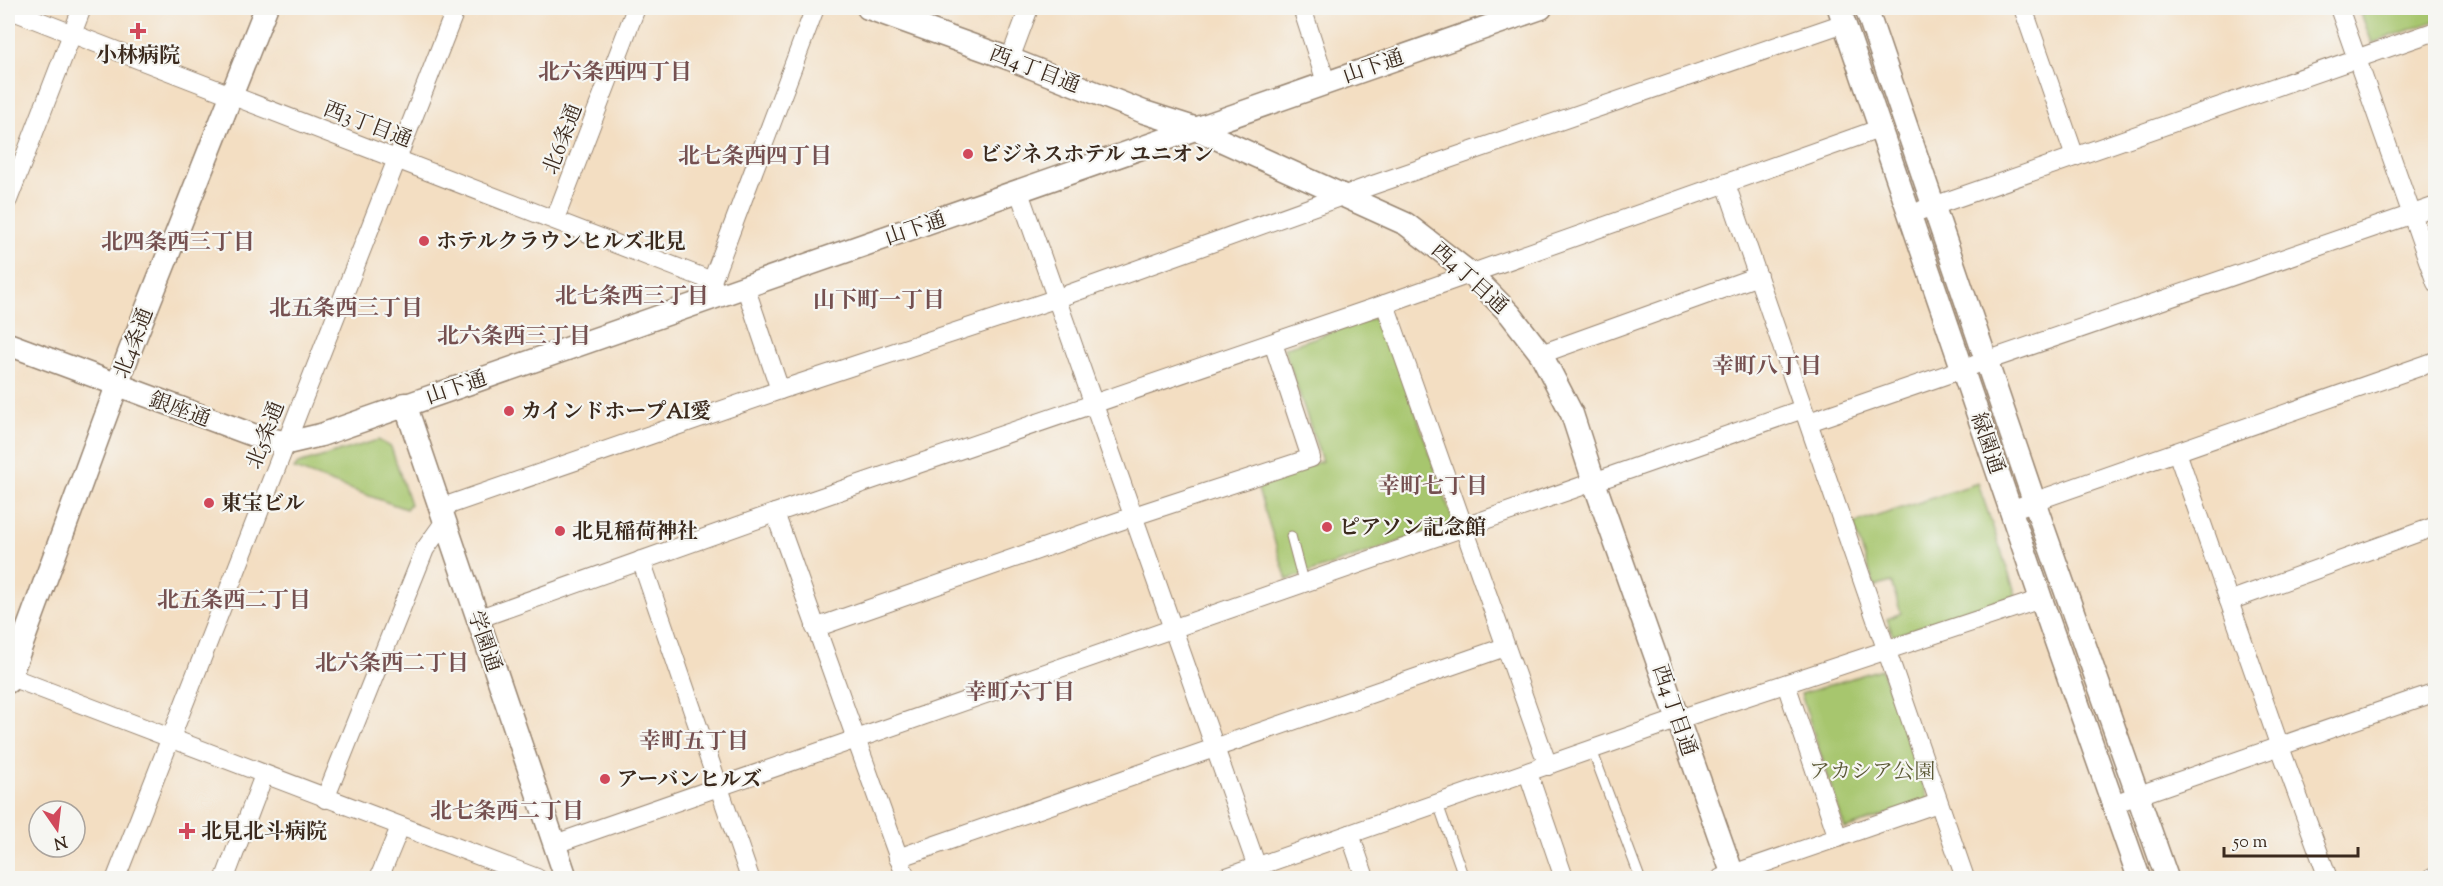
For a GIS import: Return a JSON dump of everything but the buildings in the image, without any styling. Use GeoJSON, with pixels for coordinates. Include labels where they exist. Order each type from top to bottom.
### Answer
{"type":"FeatureCollection","features":[{"type":"Feature","properties":{"kind":"street"},"geometry":{"type":"LineString","coordinates":[[8,200],[82,8]]}},
{"type":"Feature","properties":{"kind":"street","name":"北4条通"},"geometry":{"type":"LineString","coordinates":[[8,678],[117,386],[266,8]]}},
{"type":"Feature","properties":{"kind":"street","name":"北5条通"},"geometry":{"type":"LineString","coordinates":[[116,879],[169,738],[287,443],[456,8]]}},
{"type":"Feature","properties":{"kind":"street","name":"北6条通"},"geometry":{"type":"LineString","coordinates":[[555,219],[636,8]]}},
{"type":"Feature","properties":{"kind":"street"},"geometry":{"type":"LineString","coordinates":[[715,288],[815,8]]}},
{"type":"Feature","properties":{"kind":"street","name":"西4丁目通"},"geometry":{"type":"LineString","coordinates":[[868,8],[1010,59],[1144,112],[1194,128],[1406,224],[1471,274],[1510,314],[1541,354],[1572,414],[1678,719],[1729,877]]}},
{"type":"Feature","properties":{"kind":"street"},"geometry":{"type":"LineString","coordinates":[[1010,59],[1029,8]]}},
{"type":"Feature","properties":{"kind":"street"},"geometry":{"type":"LineString","coordinates":[[1302,8],[1326,82]]}},
{"type":"Feature","properties":{"kind":"street","name":"山下通"},"geometry":{"type":"LineString","coordinates":[[287,443],[321,435],[715,288],[745,286],[1541,8]]}},
{"type":"Feature","properties":{"kind":"street","name":"緑園通"},"geometry":{"type":"LineString","coordinates":[[1866,8],[2167,879]]}},
{"type":"Feature","properties":{"kind":"street"},"geometry":{"type":"LineString","coordinates":[[2339,8],[2436,283]]}},
{"type":"Feature","properties":{"kind":"street","name":"西3丁目通"},"geometry":{"type":"LineString","coordinates":[[8,9],[555,219],[715,288]]}},
{"type":"Feature","properties":{"kind":"street"},"geometry":{"type":"LineString","coordinates":[[2028,9],[2075,158]]}},
{"type":"Feature","properties":{"kind":"street"},"geometry":{"type":"LineString","coordinates":[[325,799],[425,549],[442,514],[780,390],[1058,298],[1841,15]]}},
{"type":"Feature","properties":{"kind":"street","name":"緑園通"},"geometry":{"type":"LineString","coordinates":[[1841,15],[2139,879]]}},
{"type":"Feature","properties":{"kind":"street"},"geometry":{"type":"LineString","coordinates":[[1909,214],[2436,31]]}},
{"type":"Feature","properties":{"kind":"street"},"geometry":{"type":"LineString","coordinates":[[477,619],[775,513],[1471,274],[1879,129]]}},
{"type":"Feature","properties":{"kind":"street"},"geometry":{"type":"LineString","coordinates":[[1726,184],[1965,879]]}},
{"type":"Feature","properties":{"kind":"street"},"geometry":{"type":"LineString","coordinates":[[1019,192],[1257,867]]}},
{"type":"Feature","properties":{"kind":"street"},"geometry":{"type":"LineString","coordinates":[[555,844],[1463,530],[1594,482],[1987,361],[2436,206]]}},
{"type":"Feature","properties":{"kind":"street"},"geometry":{"type":"LineString","coordinates":[[1541,354],[1758,276]]}},
{"type":"Feature","properties":{"kind":"street"},"geometry":{"type":"LineString","coordinates":[[745,286],[780,390]]}},
{"type":"Feature","properties":{"kind":"street"},"geometry":{"type":"LineString","coordinates":[[1385,304],[1548,766]]}},
{"type":"Feature","properties":{"kind":"street"},"geometry":{"type":"LineString","coordinates":[[815,628],[1134,516],[1311,458],[1273,343]]}},
{"type":"Feature","properties":{"kind":"street","name":"銀座通"},"geometry":{"type":"LineString","coordinates":[[8,344],[253,435],[287,443]]}},
{"type":"Feature","properties":{"kind":"street"},"geometry":{"type":"LineString","coordinates":[[2010,510],[2436,361]]}},
{"type":"Feature","properties":{"kind":"street","name":"学園通"},"geometry":{"type":"LineString","coordinates":[[405,404],[566,879]]}},
{"type":"Feature","properties":{"kind":"street"},"geometry":{"type":"LineString","coordinates":[[2177,452],[2328,879]]}},
{"type":"Feature","properties":{"kind":"street"},"geometry":{"type":"LineString","coordinates":[[775,513],[906,879]]}},
{"type":"Feature","properties":{"kind":"street"},"geometry":{"type":"LineString","coordinates":[[2229,600],[2436,526]]}},
{"type":"Feature","properties":{"kind":"street"},"geometry":{"type":"LineString","coordinates":[[641,560],[750,879]]}},
{"type":"Feature","properties":{"kind":"street"},"geometry":{"type":"LineString","coordinates":[[1224,879],[1678,719],[2041,599]]}},
{"type":"Feature","properties":{"kind":"street"},"geometry":{"type":"LineString","coordinates":[[898,858],[1505,647]]}},
{"type":"Feature","properties":{"kind":"street"},"geometry":{"type":"LineString","coordinates":[[8,678],[400,826],[528,877]]}},
{"type":"Feature","properties":{"kind":"street"},"geometry":{"type":"LineString","coordinates":[[1786,684],[1838,838]]}},
{"type":"Feature","properties":{"kind":"street"},"geometry":{"type":"LineString","coordinates":[[2113,804],[2436,692]]}},
{"type":"Feature","properties":{"kind":"street"},"geometry":{"type":"LineString","coordinates":[[1528,773],[1564,879]]}},
{"type":"Feature","properties":{"kind":"street"},"geometry":{"type":"LineString","coordinates":[[225,879],[264,775]]}},
{"type":"Feature","properties":{"kind":"street"},"geometry":{"type":"LineString","coordinates":[[1729,877],[1938,803]]}},
{"type":"Feature","properties":{"kind":"street"},"geometry":{"type":"LineString","coordinates":[[379,879],[400,826]]}},
{"type":"Feature","properties":{"kind":"street"},"geometry":{"type":"LineString","coordinates":[[1350,834],[1365,879]]}},
{"type":"Feature","properties":{"kind":"lane"},"geometry":{"type":"LineString","coordinates":[[1291,536],[1304,585]]}},
{"type":"Feature","properties":{"kind":"lane"},"geometry":{"type":"LineString","coordinates":[[1592,750],[1640,879]]}},
{"type":"Feature","properties":{"kind":"lane"},"geometry":{"type":"LineString","coordinates":[[1438,804],[1464,879]]}},
{"type":"Feature","properties":{"kind":"green space"},"geometry":{"type":"Polygon","coordinates":[[[2359,8],[2435,8],[2435,21],[2372,43],[2359,8]]]}},
{"type":"Feature","properties":{"kind":"green space"},"geometry":{"type":"Polygon","coordinates":[[[1382,315],[1454,523],[1287,580],[1256,483],[1322,461],[1284,348],[1382,315]]]}},
{"type":"Feature","properties":{"kind":"green space"},"geometry":{"type":"Polygon","coordinates":[[[378,440],[391,447],[410,504],[406,509],[294,469],[298,464],[378,440]]]}},
{"type":"Feature","properties":{"kind":"green space"},"geometry":{"type":"Polygon","coordinates":[[[1978,483],[2016,595],[1893,636],[1887,619],[1901,613],[1891,582],[1875,587],[1853,524],[1978,483]]]}},
{"type":"Feature","properties":{"kind":"green space","name":"アカシア公園"},"geometry":{"type":"Polygon","coordinates":[[[1881,669],[1929,800],[1845,829],[1801,694],[1881,669]]]}},
{"type":"Feature","properties":{"kind":"place","name":"小林病院"},"geometry":{"type":"Point","coordinates":[138,31]}},
{"type":"Feature","properties":{"kind":"place","name":"ビジネスホテル ユニオン"},"geometry":{"type":"Point","coordinates":[968,154]}},
{"type":"Feature","properties":{"kind":"place","name":"ホテルクラウンヒルズ北見"},"geometry":{"type":"Point","coordinates":[424,241]}},
{"type":"Feature","properties":{"kind":"place","name":"カインドホープAI愛"},"geometry":{"type":"Point","coordinates":[509,411]}},
{"type":"Feature","properties":{"kind":"place","name":"東宝ビル"},"geometry":{"type":"Point","coordinates":[209,503]}},
{"type":"Feature","properties":{"kind":"place","name":"ピアソン記念館"},"geometry":{"type":"Point","coordinates":[1327,527]}},
{"type":"Feature","properties":{"kind":"place","name":"北見稲荷神社"},"geometry":{"type":"Point","coordinates":[560,531]}},
{"type":"Feature","properties":{"kind":"place","name":"アーバンヒルズ"},"geometry":{"type":"Point","coordinates":[605,779]}},
{"type":"Feature","properties":{"kind":"place","name":"北見北斗病院"},"geometry":{"type":"Point","coordinates":[187,831]}},
{"type":"Feature","properties":{"kind":"district","name":"北六条西四丁目"},"geometry":{"type":"Point","coordinates":[615,71]}},
{"type":"Feature","properties":{"kind":"district","name":"北七条西四丁目"},"geometry":{"type":"Point","coordinates":[755,155]}},
{"type":"Feature","properties":{"kind":"district","name":"北四条西三丁目"},"geometry":{"type":"Point","coordinates":[178,241]}},
{"type":"Feature","properties":{"kind":"district","name":"北七条西三丁目"},"geometry":{"type":"Point","coordinates":[632,295]}},
{"type":"Feature","properties":{"kind":"district","name":"山下町一丁目"},"geometry":{"type":"Point","coordinates":[879,299]}},
{"type":"Feature","properties":{"kind":"district","name":"北五条西三丁目"},"geometry":{"type":"Point","coordinates":[346,307]}},
{"type":"Feature","properties":{"kind":"district","name":"北六条西三丁目"},"geometry":{"type":"Point","coordinates":[514,335]}},
{"type":"Feature","properties":{"kind":"district","name":"幸町八丁目"},"geometry":{"type":"Point","coordinates":[1767,365]}},
{"type":"Feature","properties":{"kind":"district","name":"幸町七丁目"},"geometry":{"type":"Point","coordinates":[1433,485]}},
{"type":"Feature","properties":{"kind":"district","name":"北五条西二丁目"},"geometry":{"type":"Point","coordinates":[234,599]}},
{"type":"Feature","properties":{"kind":"district","name":"北六条西二丁目"},"geometry":{"type":"Point","coordinates":[392,662]}},
{"type":"Feature","properties":{"kind":"district","name":"幸町六丁目"},"geometry":{"type":"Point","coordinates":[1020,691]}},
{"type":"Feature","properties":{"kind":"district","name":"幸町五丁目"},"geometry":{"type":"Point","coordinates":[694,740]}},
{"type":"Feature","properties":{"kind":"district","name":"北七条西二丁目"},"geometry":{"type":"Point","coordinates":[507,810]}}]}
